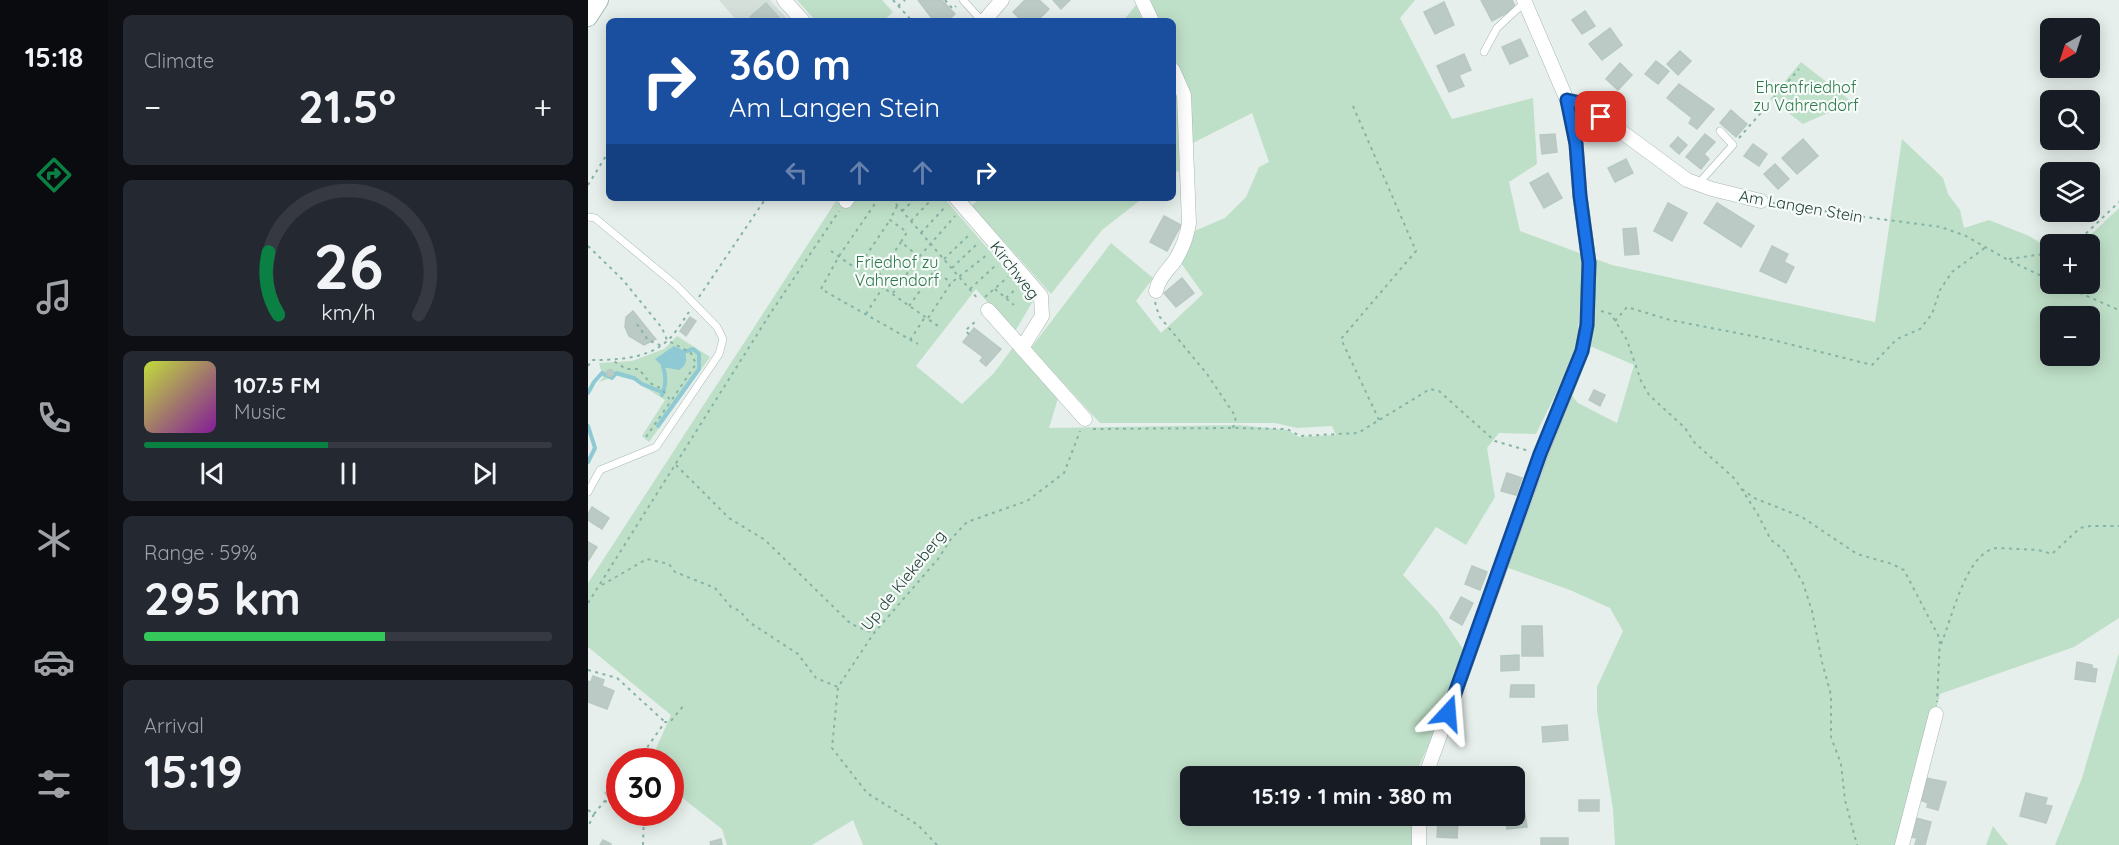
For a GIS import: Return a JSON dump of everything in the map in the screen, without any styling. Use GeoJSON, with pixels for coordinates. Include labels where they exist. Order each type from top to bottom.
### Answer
{"type":"FeatureCollection","features":[{"type":"Feature","properties":{"kind":"street"},"geometry":{"type":"LineString","coordinates":[[588,17],[598,0]]}},
{"type":"Feature","properties":{"kind":"street"},"geometry":{"type":"LineString","coordinates":[[784,0],[800,18]]}},
{"type":"Feature","properties":{"kind":"street"},"geometry":{"type":"LineString","coordinates":[[986,18],[1002,0]]}},
{"type":"Feature","properties":{"kind":"street"},"geometry":{"type":"LineString","coordinates":[[1142,0],[1151,18]]}},
{"type":"Feature","properties":{"kind":"street"},"geometry":{"type":"LineString","coordinates":[[1429,766],[1540,454],[1582,351],[1588,314],[1589,263],[1576,144],[1567,100],[1525,1]]}},
{"type":"Feature","properties":{"kind":"street"},"geometry":{"type":"LineString","coordinates":[[1156,291],[1158,281],[1175,260],[1187,239],[1190,223],[1184,95],[1176,77]]}},
{"type":"Feature","properties":{"kind":"street","name":"Am Langen Stein"},"geometry":{"type":"LineString","coordinates":[[1567,100],[1584,104],[1687,180],[1761,201]]}},
{"type":"Feature","properties":{"kind":"street","name":"Kirchweg"},"geometry":{"type":"LineString","coordinates":[[951,202],[1041,296],[1042,316],[1022,348]]}},
{"type":"Feature","properties":{"kind":"street"},"geometry":{"type":"LineString","coordinates":[[988,310],[1086,426]]}},
{"type":"Feature","properties":{"kind":"street"},"geometry":{"type":"LineString","coordinates":[[1902,845],[1936,714]]}},
{"type":"Feature","properties":{"kind":"street"},"geometry":{"type":"LineString","coordinates":[[1419,826],[1419,845]]}},
{"type":"Feature","properties":{"kind":"lane"},"geometry":{"type":"LineString","coordinates":[[963,0],[980,18]]}},
{"type":"Feature","properties":{"kind":"lane"},"geometry":{"type":"LineString","coordinates":[[1484,52],[1497,28],[1525,1]]}},
{"type":"Feature","properties":{"kind":"lane"},"geometry":{"type":"LineString","coordinates":[[1698,184],[1733,145],[1720,131]]}},
{"type":"Feature","properties":{"kind":"lane"},"geometry":{"type":"LineString","coordinates":[[588,217],[595,218],[677,286],[717,327],[723,339],[719,354],[656,447],[600,470],[588,492]]}},
{"type":"Feature","properties":{"kind":"path"},"geometry":{"type":"LineString","coordinates":[[893,0],[909,18]]}},
{"type":"Feature","properties":{"kind":"path"},"geometry":{"type":"LineString","coordinates":[[898,6],[905,0]]}},
{"type":"Feature","properties":{"kind":"path"},"geometry":{"type":"LineString","coordinates":[[945,0],[953,9]]}},
{"type":"Feature","properties":{"kind":"path"},"geometry":{"type":"LineString","coordinates":[[1733,145],[1799,69]]}},
{"type":"Feature","properties":{"kind":"path"},"geometry":{"type":"LineString","coordinates":[[1353,106],[1416,251],[1341,339],[1379,420]]}},
{"type":"Feature","properties":{"kind":"path"},"geometry":{"type":"LineString","coordinates":[[588,185],[606,156]]}},
{"type":"Feature","properties":{"kind":"path"},"geometry":{"type":"LineString","coordinates":[[588,603],[770,314],[846,201]]}},
{"type":"Feature","properties":{"kind":"path"},"geometry":{"type":"LineString","coordinates":[[877,201],[839,256],[821,289],[918,344]]}},
{"type":"Feature","properties":{"kind":"path"},"geometry":{"type":"LineString","coordinates":[[894,201],[980,301],[1008,278]]}},
{"type":"Feature","properties":{"kind":"path"},"geometry":{"type":"LineString","coordinates":[[902,211],[913,201]]}},
{"type":"Feature","properties":{"kind":"path"},"geometry":{"type":"LineString","coordinates":[[911,221],[930,201]]}},
{"type":"Feature","properties":{"kind":"path","name":"Am Langen Stein"},"geometry":{"type":"LineString","coordinates":[[1761,201],[1941,227],[1966,236],[2040,275]]}},
{"type":"Feature","properties":{"kind":"path"},"geometry":{"type":"LineString","coordinates":[[921,233],[951,202]]}},
{"type":"Feature","properties":{"kind":"path"},"geometry":{"type":"LineString","coordinates":[[2085,234],[2119,202]]}},
{"type":"Feature","properties":{"kind":"path"},"geometry":{"type":"LineString","coordinates":[[857,269],[897,206]]}},
{"type":"Feature","properties":{"kind":"path"},"geometry":{"type":"LineString","coordinates":[[893,294],[919,257],[955,216]]}},
{"type":"Feature","properties":{"kind":"path"},"geometry":{"type":"LineString","coordinates":[[875,282],[907,232],[890,220]]}},
{"type":"Feature","properties":{"kind":"path"},"geometry":{"type":"LineString","coordinates":[[944,259],[970,234]]}},
{"type":"Feature","properties":{"kind":"path"},"geometry":{"type":"LineString","coordinates":[[901,242],[951,283]]}},
{"type":"Feature","properties":{"kind":"path"},"geometry":{"type":"LineString","coordinates":[[952,268],[978,243]]}},
{"type":"Feature","properties":{"kind":"path"},"geometry":{"type":"LineString","coordinates":[[588,246],[623,280],[662,328],[667,340],[691,354],[696,364],[646,437]]}},
{"type":"Feature","properties":{"kind":"path"},"geometry":{"type":"LineString","coordinates":[[1857,845],[1845,800],[1841,764],[1831,737],[1831,695],[1812,611],[1803,583],[1783,549],[1771,540],[1735,479],[1694,442],[1685,428],[1649,395],[1641,381],[1628,340],[1615,321],[1627,307],[1670,320],[1773,340],[1872,366],[1897,339],[1920,329],[1932,314],[1940,290],[1952,272],[1986,247]]}},
{"type":"Feature","properties":{"kind":"path"},"geometry":{"type":"LineString","coordinates":[[831,251],[939,326]]}},
{"type":"Feature","properties":{"kind":"path"},"geometry":{"type":"LineString","coordinates":[[910,340],[951,283],[988,254]]}},
{"type":"Feature","properties":{"kind":"path"},"geometry":{"type":"LineString","coordinates":[[2008,260],[2040,255]]}},
{"type":"Feature","properties":{"kind":"path"},"geometry":{"type":"LineString","coordinates":[[970,289],[997,264]]}},
{"type":"Feature","properties":{"kind":"path"},"geometry":{"type":"LineString","coordinates":[[909,306],[935,270]]}},
{"type":"Feature","properties":{"kind":"path"},"geometry":{"type":"LineString","coordinates":[[866,314],[883,287]]}},
{"type":"Feature","properties":{"kind":"path"},"geometry":{"type":"LineString","coordinates":[[1006,298],[1017,288]]}},
{"type":"Feature","properties":{"kind":"path"},"geometry":{"type":"LineString","coordinates":[[995,289],[1014,305]]}},
{"type":"Feature","properties":{"kind":"path"},"geometry":{"type":"LineString","coordinates":[[1156,291],[1154,301],[1159,315],[1207,374],[1236,417],[1233,428]]}},
{"type":"Feature","properties":{"kind":"path"},"geometry":{"type":"LineString","coordinates":[[2082,294],[2119,310]]}},
{"type":"Feature","properties":{"kind":"path"},"geometry":{"type":"LineString","coordinates":[[969,334],[965,331],[988,310]]}},
{"type":"Feature","properties":{"kind":"path"},"geometry":{"type":"LineString","coordinates":[[637,324],[648,340],[662,346]]}},
{"type":"Feature","properties":{"kind":"path"},"geometry":{"type":"LineString","coordinates":[[588,366],[592,360]]}},
{"type":"Feature","properties":{"kind":"path"},"geometry":{"type":"LineString","coordinates":[[612,360],[626,369],[639,369],[650,384],[662,389],[671,401]]}},
{"type":"Feature","properties":{"kind":"path"},"geometry":{"type":"LineString","coordinates":[[1086,426],[1287,429],[1300,436],[1350,434],[1358,433],[1430,389],[1439,391],[1495,441],[1540,454]]}},
{"type":"Feature","properties":{"kind":"path","name":"Up de Kiekeberg"},"geometry":{"type":"LineString","coordinates":[[937,845],[918,825],[867,793],[832,748],[838,687],[873,633],[967,522],[1027,501],[1064,473],[1086,426]]}},
{"type":"Feature","properties":{"kind":"path"},"geometry":{"type":"LineString","coordinates":[[676,465],[729,518],[765,540],[851,624],[873,633]]}},
{"type":"Feature","properties":{"kind":"path"},"geometry":{"type":"LineString","coordinates":[[1740,487],[1754,498],[1802,517],[1857,554],[1892,564],[1904,570],[1940,639],[1936,714]]}},
{"type":"Feature","properties":{"kind":"path"},"geometry":{"type":"LineString","coordinates":[[1940,646],[1968,576],[1977,559],[1985,553],[1997,548],[2038,550],[2052,554],[2080,528],[2119,526]]}},
{"type":"Feature","properties":{"kind":"path"},"geometry":{"type":"LineString","coordinates":[[600,586],[647,559],[669,564],[675,572],[715,588],[731,607],[740,611],[750,622],[798,654],[816,678],[838,687]]}},
{"type":"Feature","properties":{"kind":"path"},"geometry":{"type":"LineString","coordinates":[[588,670],[617,678],[665,722]]}},
{"type":"Feature","properties":{"kind":"path"},"geometry":{"type":"LineString","coordinates":[[648,748],[665,722],[670,722],[685,704]]}},
{"type":"Feature","properties":{"kind":"path"},"geometry":{"type":"LineString","coordinates":[[588,827],[604,801]]}},
{"type":"Feature","properties":{"kind":"path"},"geometry":{"type":"LineString","coordinates":[[588,810],[594,814]]}},
{"type":"Feature","properties":{"kind":"path"},"geometry":{"type":"LineString","coordinates":[[643,845],[644,826]]}},
{"type":"Feature","properties":{"kind":"shaded area"},"geometry":{"type":"Polygon","coordinates":[[[719,0],[770,0],[786,18],[734,18],[719,0]]]}},
{"type":"Feature","properties":{"kind":"green space"},"geometry":{"type":"Polygon","coordinates":[[[797,0],[882,0],[893,12],[886,18],[813,18],[797,0]]]}},
{"type":"Feature","properties":{"kind":"green space","name":"Friedhof zu Vahrendorf"},"geometry":{"type":"Polygon","coordinates":[[[1150,0],[1415,0],[1400,18],[1452,119],[1533,98],[1537,164],[1509,182],[1520,231],[1612,265],[1875,322],[1902,139],[1943,178],[1948,194],[1960,210],[1964,228],[1989,220],[2040,243],[2040,294],[2100,294],[2100,234],[2092,234],[2119,208],[2119,618],[2074,647],[1940,694],[1904,845],[1615,845],[1613,809],[1597,711],[1597,687],[1623,631],[1610,608],[1570,590],[1503,566],[1569,392],[1578,403],[1617,423],[1634,365],[1590,346],[1595,274],[1583,271],[1576,353],[1536,434],[1499,433],[1487,448],[1495,497],[1466,545],[1436,527],[1403,575],[1438,612],[1465,652],[1457,684],[1419,766],[1180,766],[1180,826],[1413,826],[1413,845],[863,845],[853,820],[812,845],[727,845],[722,829],[684,799],[684,748],[656,748],[671,715],[588,647],[588,583],[836,201],[846,208],[851,201],[947,201],[1033,301],[1014,333],[976,289],[916,366],[962,404],[994,373],[1014,346],[1060,392],[1049,428],[1239,425],[1287,430],[1299,437],[1336,435],[1332,426],[1297,428],[1275,423],[1100,423],[1031,348],[1111,243],[1153,278],[1136,301],[1161,333],[1203,294],[1181,263],[1192,232],[1225,218],[1246,197],[1259,167],[1269,162],[1252,113],[1191,144],[1190,94],[1176,61],[1176,18],[1158,18],[1150,0]]]}},
{"type":"Feature","properties":{"kind":"green space"},"geometry":{"type":"Polygon","coordinates":[[[1136,5],[1142,18],[1125,18],[1136,5]]]}},
{"type":"Feature","properties":{"kind":"green space","name":"Ehrenfriedhof zu Vahrendorf"},"geometry":{"type":"Polygon","coordinates":[[[1801,62],[1852,102],[1803,124],[1770,99],[1801,62]]]}},
{"type":"Feature","properties":{"kind":"green space"},"geometry":{"type":"Polygon","coordinates":[[[1176,94],[1178,99],[1179,170],[1176,172],[1176,94]]]}},
{"type":"Feature","properties":{"kind":"green space"},"geometry":{"type":"Polygon","coordinates":[[[976,201],[1139,201],[1102,230],[1051,294],[972,206],[976,201]]]}},
{"type":"Feature","properties":{"kind":"green space"},"geometry":{"type":"Polygon","coordinates":[[[677,336],[710,357],[649,442],[642,436],[665,400],[633,380],[617,376],[599,382],[603,378],[599,363],[632,361],[664,349],[677,336]]]}},
{"type":"Feature","properties":{"kind":"green space"},"geometry":{"type":"Polygon","coordinates":[[[2119,653],[2119,845],[2055,845],[2082,778],[2119,653]]]}},
{"type":"Feature","properties":{"kind":"green space"},"geometry":{"type":"Polygon","coordinates":[[[1993,826],[2008,845],[1986,845],[1993,826]]]}},
{"type":"Feature","properties":{"kind":"water"},"geometry":{"type":"Polygon","coordinates":[[[674,346],[685,351],[686,362],[679,370],[663,367],[655,359],[674,346]]]}},
{"type":"Feature","properties":{"kind":"building"},"geometry":{"type":"Polygon","coordinates":[[[918,0],[942,0],[955,14],[950,18],[932,18],[918,0]]]}},
{"type":"Feature","properties":{"kind":"building"},"geometry":{"type":"Polygon","coordinates":[[[1025,0],[1039,0],[1049,9],[1040,18],[1019,18],[1013,12],[1025,0]]]}},
{"type":"Feature","properties":{"kind":"building"},"geometry":{"type":"Polygon","coordinates":[[[1053,0],[1070,0],[1061,9],[1053,0]]]}},
{"type":"Feature","properties":{"kind":"building"},"geometry":{"type":"Polygon","coordinates":[[[1481,0],[1512,0],[1516,8],[1492,21],[1481,0]]]}},
{"type":"Feature","properties":{"kind":"building"},"geometry":{"type":"Polygon","coordinates":[[[1444,2],[1454,25],[1435,34],[1424,12],[1444,2]]]}},
{"type":"Feature","properties":{"kind":"building"},"geometry":{"type":"Polygon","coordinates":[[[766,3],[779,18],[751,18],[766,3]]]}},
{"type":"Feature","properties":{"kind":"building"},"geometry":{"type":"Polygon","coordinates":[[[1585,11],[1595,26],[1582,34],[1572,20],[1585,11]]]}},
{"type":"Feature","properties":{"kind":"building"},"geometry":{"type":"Polygon","coordinates":[[[1610,28],[1622,45],[1602,60],[1589,44],[1610,28]]]}},
{"type":"Feature","properties":{"kind":"building"},"geometry":{"type":"Polygon","coordinates":[[[1520,39],[1528,56],[1510,64],[1502,47],[1520,39]]]}},
{"type":"Feature","properties":{"kind":"building"},"geometry":{"type":"Polygon","coordinates":[[[1680,51],[1691,61],[1678,75],[1667,64],[1680,51]]]}},
{"type":"Feature","properties":{"kind":"building"},"geometry":{"type":"Polygon","coordinates":[[[1464,54],[1471,70],[1459,75],[1464,86],[1449,92],[1437,66],[1464,54]]]}},
{"type":"Feature","properties":{"kind":"building"},"geometry":{"type":"Polygon","coordinates":[[[1656,61],[1669,71],[1658,84],[1645,74],[1656,61]]]}},
{"type":"Feature","properties":{"kind":"building"},"geometry":{"type":"Polygon","coordinates":[[[1620,63],[1632,75],[1618,90],[1606,79],[1620,63]]]}},
{"type":"Feature","properties":{"kind":"building"},"geometry":{"type":"Polygon","coordinates":[[[1679,84],[1714,109],[1697,129],[1689,123],[1692,118],[1667,98],[1679,84]]]}},
{"type":"Feature","properties":{"kind":"building"},"geometry":{"type":"Polygon","coordinates":[[[1731,110],[1747,124],[1736,137],[1720,123],[1731,110]]]}},
{"type":"Feature","properties":{"kind":"building"},"geometry":{"type":"Polygon","coordinates":[[[1555,134],[1557,152],[1542,154],[1540,135],[1555,134]]]}},
{"type":"Feature","properties":{"kind":"building"},"geometry":{"type":"Polygon","coordinates":[[[1705,134],[1715,142],[1704,154],[1709,159],[1701,169],[1686,157],[1705,134]]]}},
{"type":"Feature","properties":{"kind":"building"},"geometry":{"type":"Polygon","coordinates":[[[1678,137],[1687,145],[1679,154],[1670,146],[1678,137]]]}},
{"type":"Feature","properties":{"kind":"building"},"geometry":{"type":"Polygon","coordinates":[[[1803,139],[1818,156],[1797,174],[1782,158],[1803,139]]]}},
{"type":"Feature","properties":{"kind":"building"},"geometry":{"type":"Polygon","coordinates":[[[1753,144],[1767,154],[1759,166],[1744,156],[1753,144]]]}},
{"type":"Feature","properties":{"kind":"building"},"geometry":{"type":"Polygon","coordinates":[[[1626,159],[1633,173],[1615,182],[1608,168],[1626,159]]]}},
{"type":"Feature","properties":{"kind":"building"},"geometry":{"type":"Polygon","coordinates":[[[1775,164],[1789,179],[1778,189],[1764,174],[1775,164]]]}},
{"type":"Feature","properties":{"kind":"building"},"geometry":{"type":"Polygon","coordinates":[[[1548,173],[1562,198],[1544,208],[1530,183],[1548,173]]]}},
{"type":"Feature","properties":{"kind":"building"},"geometry":{"type":"Polygon","coordinates":[[[1668,203],[1687,213],[1672,241],[1654,231],[1668,203]]]}},
{"type":"Feature","properties":{"kind":"building"},"geometry":{"type":"Polygon","coordinates":[[[1717,203],[1754,226],[1741,247],[1704,223],[1717,203]]]}},
{"type":"Feature","properties":{"kind":"building"},"geometry":{"type":"Polygon","coordinates":[[[1164,216],[1181,225],[1167,251],[1150,242],[1164,216]]]}},
{"type":"Feature","properties":{"kind":"building"},"geometry":{"type":"Polygon","coordinates":[[[1636,228],[1639,254],[1625,255],[1623,229],[1636,228]]]}},
{"type":"Feature","properties":{"kind":"building"},"geometry":{"type":"Polygon","coordinates":[[[1772,246],[1788,254],[1784,262],[1794,267],[1786,283],[1760,271],[1772,246]]]}},
{"type":"Feature","properties":{"kind":"building"},"geometry":{"type":"Polygon","coordinates":[[[1182,278],[1194,293],[1176,307],[1164,293],[1182,278]]]}},
{"type":"Feature","properties":{"kind":"building"},"geometry":{"type":"Polygon","coordinates":[[[633,311],[656,339],[644,345],[629,336],[625,327],[626,317],[633,311]]]}},
{"type":"Feature","properties":{"kind":"building"},"geometry":{"type":"Polygon","coordinates":[[[690,317],[696,321],[686,336],[680,331],[690,317]]]}},
{"type":"Feature","properties":{"kind":"building"},"geometry":{"type":"Polygon","coordinates":[[[974,328],[1001,349],[986,366],[980,361],[983,357],[963,342],[974,328]]]}},
{"type":"Feature","properties":{"kind":"building"},"geometry":{"type":"Polygon","coordinates":[[[610,370],[613,373],[610,376],[607,373],[610,370]]]}},
{"type":"Feature","properties":{"kind":"building"},"geometry":{"type":"Polygon","coordinates":[[[1594,390],[1605,395],[1600,406],[1589,400],[1594,390]]]}},
{"type":"Feature","properties":{"kind":"building"},"geometry":{"type":"Polygon","coordinates":[[[1507,473],[1522,478],[1516,495],[1501,491],[1507,473]]]}},
{"type":"Feature","properties":{"kind":"building"},"geometry":{"type":"Polygon","coordinates":[[[592,507],[609,518],[602,529],[588,520],[592,507]]]}},
{"type":"Feature","properties":{"kind":"building"},"geometry":{"type":"Polygon","coordinates":[[[588,542],[597,547],[588,561],[588,542]]]}},
{"type":"Feature","properties":{"kind":"building"},"geometry":{"type":"Polygon","coordinates":[[[1472,566],[1487,572],[1480,590],[1465,584],[1472,566]]]}},
{"type":"Feature","properties":{"kind":"building"},"geometry":{"type":"Polygon","coordinates":[[[1461,597],[1473,603],[1462,625],[1450,618],[1461,597]]]}},
{"type":"Feature","properties":{"kind":"building"},"geometry":{"type":"Polygon","coordinates":[[[1522,626],[1542,626],[1543,656],[1522,656],[1522,626]]]}},
{"type":"Feature","properties":{"kind":"building"},"geometry":{"type":"Polygon","coordinates":[[[1519,655],[1519,670],[1501,671],[1501,656],[1519,655]]]}},
{"type":"Feature","properties":{"kind":"building"},"geometry":{"type":"Polygon","coordinates":[[[2077,662],[2092,665],[2092,668],[2097,669],[2095,682],[2075,679],[2077,662]]]}},
{"type":"Feature","properties":{"kind":"building"},"geometry":{"type":"Polygon","coordinates":[[[593,676],[604,680],[602,686],[614,691],[607,709],[588,702],[588,681],[591,682],[593,676]]]}},
{"type":"Feature","properties":{"kind":"building"},"geometry":{"type":"Polygon","coordinates":[[[1511,685],[1534,685],[1534,697],[1510,697],[1511,685]]]}},
{"type":"Feature","properties":{"kind":"building"},"geometry":{"type":"Polygon","coordinates":[[[1567,725],[1568,740],[1543,742],[1542,727],[1567,725]]]}},
{"type":"Feature","properties":{"kind":"building"},"geometry":{"type":"Polygon","coordinates":[[[1926,778],[1946,782],[1938,810],[1927,807],[1928,803],[1920,800],[1926,778]]]}},
{"type":"Feature","properties":{"kind":"building"},"geometry":{"type":"Polygon","coordinates":[[[2026,793],[2047,798],[2045,805],[2052,806],[2046,823],[2020,816],[2026,793]]]}},
{"type":"Feature","properties":{"kind":"building"},"geometry":{"type":"Polygon","coordinates":[[[1579,800],[1599,800],[1599,811],[1579,811],[1579,800]]]}},
{"type":"Feature","properties":{"kind":"building"},"geometry":{"type":"Polygon","coordinates":[[[1525,814],[1527,827],[1507,829],[1507,826],[1525,826],[1525,814]]]}},
{"type":"Feature","properties":{"kind":"building"},"geometry":{"type":"Polygon","coordinates":[[[1916,818],[1931,822],[1925,845],[1915,844],[1917,838],[1911,837],[1916,818]]]}},
{"type":"Feature","properties":{"kind":"building"},"geometry":{"type":"Polygon","coordinates":[[[1438,826],[1458,826],[1457,838],[1437,837],[1438,826]]]}},
{"type":"Feature","properties":{"kind":"building"},"geometry":{"type":"Polygon","coordinates":[[[1541,838],[1568,838],[1568,845],[1541,845],[1541,838]]]}},
{"type":"Feature","properties":{"kind":"building"},"geometry":{"type":"Polygon","coordinates":[[[721,839],[722,845],[711,845],[710,842],[721,839]]]}},
{"type":"Feature","properties":{"kind":"building"},"geometry":{"type":"Polygon","coordinates":[[[603,840],[611,844],[611,845],[600,845],[603,840]]]}},
{"type":"Feature","properties":{"kind":"waterway"},"geometry":{"type":"LineString","coordinates":[[658,426],[699,369],[699,354],[693,349],[681,353]]}},
{"type":"Feature","properties":{"kind":"waterway"},"geometry":{"type":"LineString","coordinates":[[588,393],[602,373],[612,378],[616,373],[634,378],[662,392],[662,395],[666,381],[663,367],[666,365]]}},
{"type":"Feature","properties":{"kind":"waterway"},"geometry":{"type":"LineString","coordinates":[[588,426],[595,448],[588,462]]}},
{"type":"Feature","properties":{"kind":"route"},"geometry":{"type":"LineString","coordinates":[[1448,713],[1540,454],[1582,351],[1587,325],[1589,263],[1576,144],[1567,100],[1584,104],[1601,117]]}}]}
